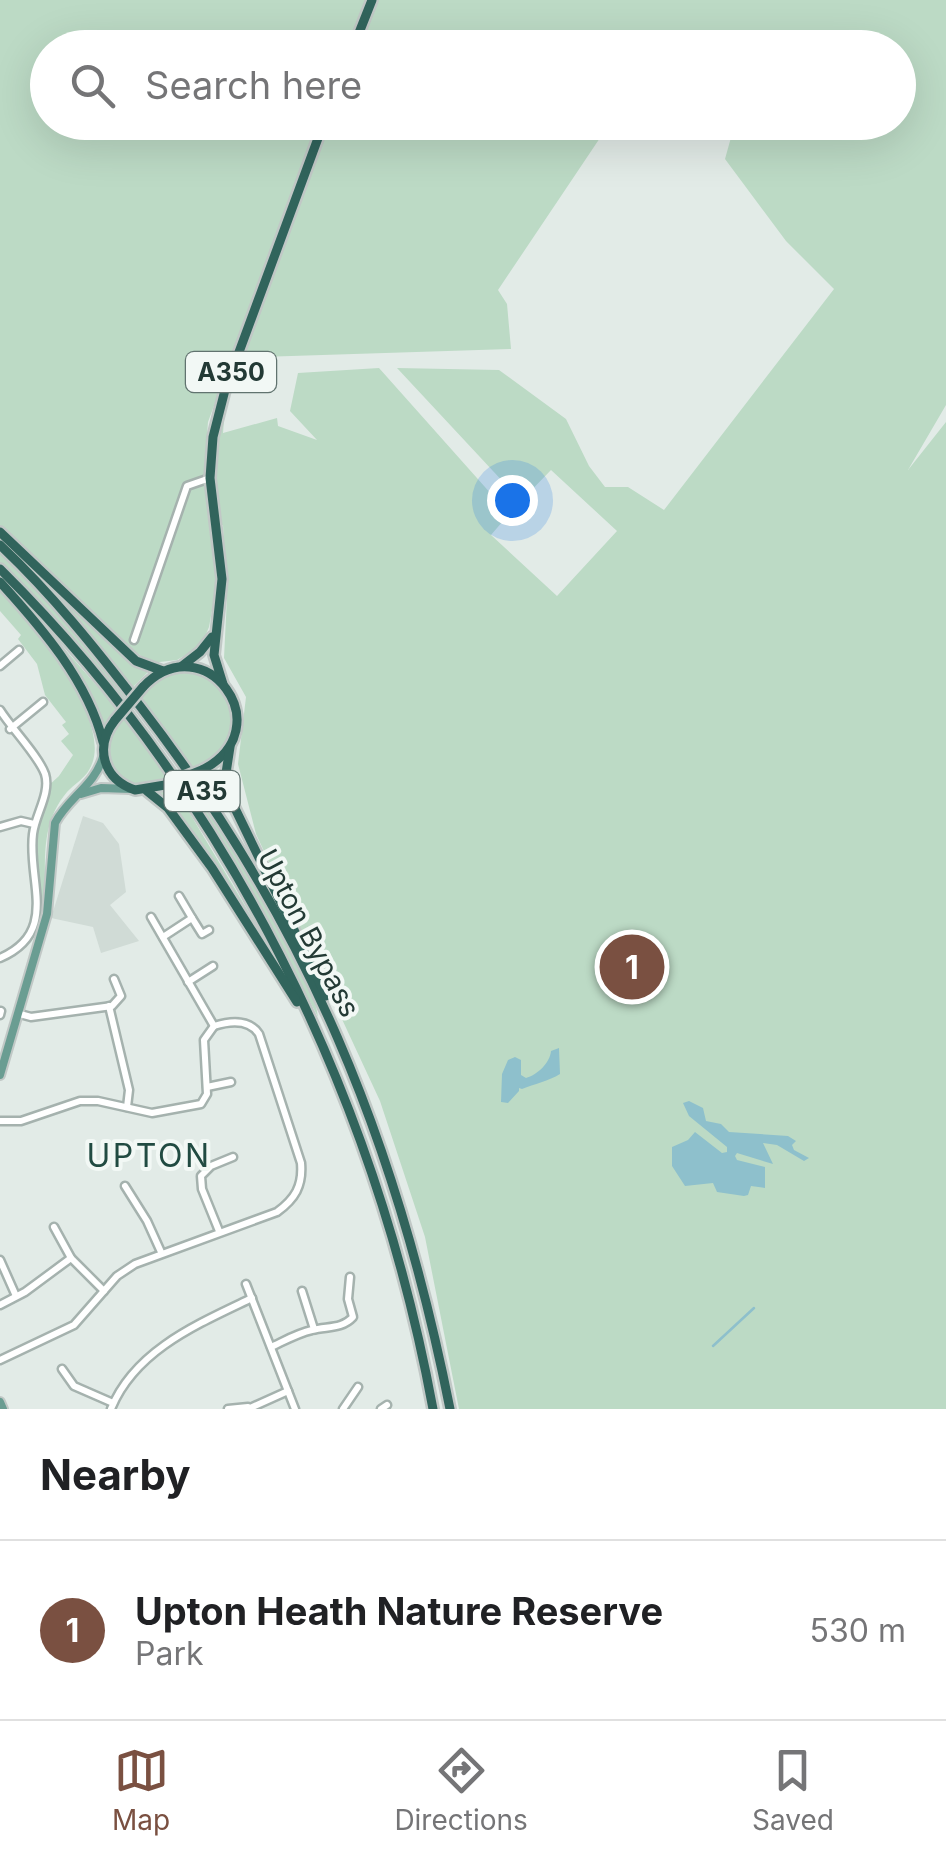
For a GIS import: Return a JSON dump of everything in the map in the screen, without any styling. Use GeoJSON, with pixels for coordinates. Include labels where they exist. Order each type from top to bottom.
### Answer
{"type":"FeatureCollection","features":[{"type":"Feature","properties":{"kind":"highway"},"geometry":{"type":"LineString","coordinates":[[361,30],[372,0]]}},
{"type":"Feature","properties":{"kind":"highway","name":"A350"},"geometry":{"type":"LineString","coordinates":[[223,684],[215,666],[214,634],[222,579],[210,478],[213,437],[220,406],[317,140]]}},
{"type":"Feature","properties":{"kind":"highway"},"geometry":{"type":"LineString","coordinates":[[0,532],[136,661],[164,671]]}},
{"type":"Feature","properties":{"kind":"highway","name":"Upton Bypass"},"geometry":{"type":"LineString","coordinates":[[0,545],[99,653],[219,816],[291,938],[352,1071],[402,1209],[426,1294],[450,1409]]}},
{"type":"Feature","properties":{"kind":"highway","name":"Upton Bypass"},"geometry":{"type":"LineString","coordinates":[[0,569],[112,694],[181,787],[254,907],[330,1062],[391,1229],[433,1409]]}},
{"type":"Feature","properties":{"kind":"highway"},"geometry":{"type":"LineString","coordinates":[[0,582],[77,682],[96,718],[103,757],[116,780],[131,790],[165,786],[202,770],[219,760],[230,746],[237,715],[223,684],[205,671],[182,666]]}},
{"type":"Feature","properties":{"kind":"highway"},"geometry":{"type":"LineString","coordinates":[[103,742],[115,720],[143,686],[164,671],[182,666],[214,634]]}},
{"type":"Feature","properties":{"kind":"highway","name":"A35"},"geometry":{"type":"LineString","coordinates":[[230,746],[226,773],[229,796],[316,974],[352,1071]]}},
{"type":"Feature","properties":{"kind":"highway","name":"A35"},"geometry":{"type":"LineString","coordinates":[[147,791],[168,808],[231,895],[330,1062]]}},
{"type":"Feature","properties":{"kind":"main road"},"geometry":{"type":"LineString","coordinates":[[0,1075],[5,1044],[20,1014],[50,898],[53,829],[61,811],[96,774],[103,757]]}},
{"type":"Feature","properties":{"kind":"main road"},"geometry":{"type":"LineString","coordinates":[[78,794],[102,788],[131,790]]}},
{"type":"Feature","properties":{"kind":"main road"},"geometry":{"type":"LineString","coordinates":[[0,1402],[3,1409]]}},
{"type":"Feature","properties":{"kind":"street"},"geometry":{"type":"LineString","coordinates":[[134,640],[187,486],[210,478]]}},
{"type":"Feature","properties":{"kind":"street"},"geometry":{"type":"LineString","coordinates":[[0,666],[19,650]]}},
{"type":"Feature","properties":{"kind":"street"},"geometry":{"type":"LineString","coordinates":[[10,729],[42,702]]}},
{"type":"Feature","properties":{"kind":"street"},"geometry":{"type":"LineString","coordinates":[[0,710],[46,776],[47,787],[34,824],[33,862],[39,902],[36,913],[23,943],[0,958]]}},
{"type":"Feature","properties":{"kind":"street"},"geometry":{"type":"LineString","coordinates":[[0,827],[21,821],[34,824]]}},
{"type":"Feature","properties":{"kind":"street"},"geometry":{"type":"LineString","coordinates":[[179,896],[202,934],[210,930]]}},
{"type":"Feature","properties":{"kind":"street"},"geometry":{"type":"LineString","coordinates":[[151,917],[214,1026]]}},
{"type":"Feature","properties":{"kind":"street"},"geometry":{"type":"LineString","coordinates":[[163,937],[192,918]]}},
{"type":"Feature","properties":{"kind":"street"},"geometry":{"type":"LineString","coordinates":[[188,982],[212,966]]}},
{"type":"Feature","properties":{"kind":"street"},"geometry":{"type":"LineString","coordinates":[[20,1014],[31,1017],[108,1006],[121,996],[114,979]]}},
{"type":"Feature","properties":{"kind":"street"},"geometry":{"type":"LineString","coordinates":[[108,1006],[129,1090],[127,1108]]}},
{"type":"Feature","properties":{"kind":"street"},"geometry":{"type":"LineString","coordinates":[[0,1360],[74,1325],[125,1270],[161,1252],[276,1212],[293,1198],[302,1178],[301,1162],[258,1031],[243,1023],[214,1026]]}},
{"type":"Feature","properties":{"kind":"street"},"geometry":{"type":"LineString","coordinates":[[0,1121],[21,1121],[80,1102],[98,1101],[162,1113],[197,1105],[206,1099],[203,1043],[214,1026]]}},
{"type":"Feature","properties":{"kind":"street"},"geometry":{"type":"LineString","coordinates":[[207,1087],[230,1082]]}},
{"type":"Feature","properties":{"kind":"street"},"geometry":{"type":"LineString","coordinates":[[220,1231],[202,1189],[201,1176],[211,1166],[233,1156]]}},
{"type":"Feature","properties":{"kind":"street"},"geometry":{"type":"LineString","coordinates":[[125,1186],[161,1252]]}},
{"type":"Feature","properties":{"kind":"street"},"geometry":{"type":"LineString","coordinates":[[54,1227],[71,1258],[104,1290]]}},
{"type":"Feature","properties":{"kind":"street"},"geometry":{"type":"LineString","coordinates":[[0,1305],[71,1258]]}},
{"type":"Feature","properties":{"kind":"street"},"geometry":{"type":"LineString","coordinates":[[0,1260],[16,1296]]}},
{"type":"Feature","properties":{"kind":"street"},"geometry":{"type":"LineString","coordinates":[[271,1346],[312,1330],[350,1322],[350,1277]]}},
{"type":"Feature","properties":{"kind":"street"},"geometry":{"type":"LineString","coordinates":[[246,1284],[295,1409]]}},
{"type":"Feature","properties":{"kind":"street"},"geometry":{"type":"LineString","coordinates":[[302,1292],[312,1330]]}},
{"type":"Feature","properties":{"kind":"street"},"geometry":{"type":"LineString","coordinates":[[62,1369],[74,1386],[112,1406],[123,1384],[168,1341],[252,1298]]}},
{"type":"Feature","properties":{"kind":"street"},"geometry":{"type":"LineString","coordinates":[[343,1409],[358,1387]]}},
{"type":"Feature","properties":{"kind":"street"},"geometry":{"type":"LineString","coordinates":[[228,1409],[248,1408],[288,1391]]}},
{"type":"Feature","properties":{"kind":"shaded area"},"geometry":{"type":"Polygon","coordinates":[[[83,816],[103,823],[119,844],[126,892],[110,905],[139,941],[101,953],[93,927],[51,918],[83,816]]]}},
{"type":"Feature","properties":{"kind":"green space"},"geometry":{"type":"Polygon","coordinates":[[[0,0],[946,0],[946,405],[908,470],[946,422],[946,1409],[459,1409],[425,1237],[380,1101],[256,834],[238,764],[246,697],[224,658],[227,597],[223,525],[218,525],[215,494],[216,453],[225,408],[223,433],[277,418],[278,426],[317,440],[290,411],[298,373],[379,368],[509,514],[491,535],[557,596],[617,531],[551,470],[521,501],[397,368],[499,370],[566,419],[589,466],[605,487],[628,487],[664,510],[834,289],[786,241],[725,159],[730,140],[916,140],[916,30],[30,30],[30,140],[599,140],[498,290],[507,304],[511,349],[260,357],[252,353],[233,354],[208,422],[204,473],[218,577],[209,627],[201,646],[177,660],[151,663],[126,645],[0,526],[0,0]]]}},
{"type":"Feature","properties":{"kind":"green space"},"geometry":{"type":"Polygon","coordinates":[[[0,536],[137,668],[148,672],[132,688],[0,536]]]}},
{"type":"Feature","properties":{"kind":"green space"},"geometry":{"type":"Polygon","coordinates":[[[0,553],[127,694],[123,700],[0,565],[0,553]]]}},
{"type":"Feature","properties":{"kind":"green space"},"geometry":{"type":"Polygon","coordinates":[[[0,591],[67,676],[92,727],[95,750],[89,770],[58,805],[48,831],[45,903],[39,901],[32,840],[47,787],[73,755],[61,741],[69,734],[62,725],[66,722],[45,695],[37,664],[18,639],[21,635],[0,611],[0,591]]]}},
{"type":"Feature","properties":{"kind":"green space"},"geometry":{"type":"Polygon","coordinates":[[[16,593],[116,708],[103,726],[85,691],[16,593]]]}},
{"type":"Feature","properties":{"kind":"green space"},"geometry":{"type":"Polygon","coordinates":[[[186,671],[212,681],[232,713],[229,739],[221,751],[192,767],[141,697],[160,679],[186,671]]]}},
{"type":"Feature","properties":{"kind":"green space"},"geometry":{"type":"Polygon","coordinates":[[[123,717],[167,778],[133,785],[116,771],[109,745],[123,717]]]}},
{"type":"Feature","properties":{"kind":"green space"},"geometry":{"type":"Polygon","coordinates":[[[190,780],[272,913],[309,988],[318,1017],[248,884],[185,782],[190,780]]]}},
{"type":"Feature","properties":{"kind":"green space"},"geometry":{"type":"Polygon","coordinates":[[[174,787],[280,964],[173,808],[156,794],[174,787]]]}},
{"type":"Feature","properties":{"kind":"water"},"geometry":{"type":"Polygon","coordinates":[[[559,1048],[560,1074],[519,1088],[508,1103],[501,1102],[502,1074],[508,1060],[521,1060],[521,1075],[526,1078],[538,1071],[551,1051],[559,1048]]]}},
{"type":"Feature","properties":{"kind":"water"},"geometry":{"type":"Polygon","coordinates":[[[689,1101],[703,1108],[706,1121],[721,1124],[729,1132],[788,1136],[796,1141],[792,1145],[794,1150],[809,1158],[804,1161],[777,1145],[763,1143],[773,1164],[737,1153],[735,1156],[737,1160],[765,1167],[765,1188],[751,1186],[744,1196],[717,1192],[713,1183],[685,1186],[672,1166],[672,1147],[695,1132],[722,1153],[727,1152],[727,1147],[689,1116],[683,1103],[689,1101]]]}},
{"type":"Feature","properties":{"kind":"waterway"},"geometry":{"type":"LineString","coordinates":[[713,1346],[754,1308]]}},
{"type":"Feature","properties":{"kind":"place","name":"Upton Heath Nature Reserve"},"geometry":{"type":"Point","coordinates":[632,967]}},
{"type":"Feature","properties":{"kind":"district","name":"UPTON"},"geometry":{"type":"Point","coordinates":[149,1155]}}]}
